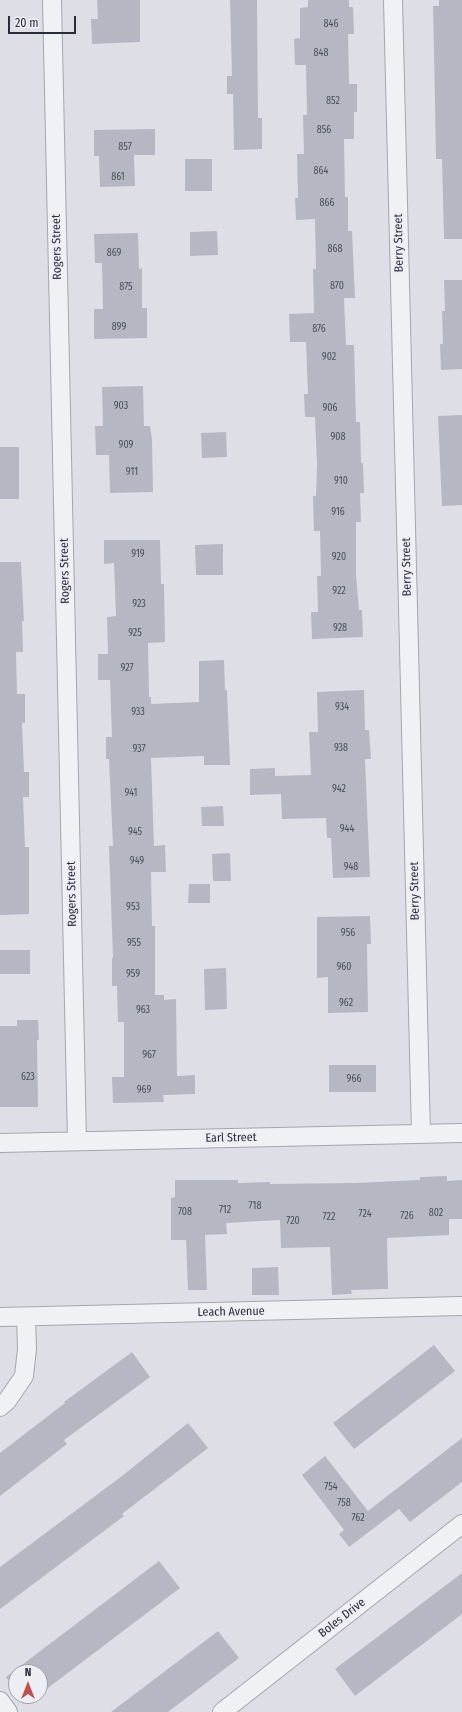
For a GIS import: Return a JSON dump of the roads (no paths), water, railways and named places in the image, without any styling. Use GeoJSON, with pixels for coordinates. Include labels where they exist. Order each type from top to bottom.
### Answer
{"type":"FeatureCollection","features":[{"type":"Feature","properties":{"kind":"street","name":"Rogers Street"},"geometry":{"type":"LineString","coordinates":[[52,0],[77,1141]]}},
{"type":"Feature","properties":{"kind":"street","name":"Berry Street"},"geometry":{"type":"LineString","coordinates":[[394,0],[421,1134]]}},
{"type":"Feature","properties":{"kind":"street","name":"Earl Street"},"geometry":{"type":"LineString","coordinates":[[0,1143],[462,1132]]}},
{"type":"Feature","properties":{"kind":"street","name":"Leach Avenue"},"geometry":{"type":"LineString","coordinates":[[0,1317],[462,1306]]}},
{"type":"Feature","properties":{"kind":"street"},"geometry":{"type":"LineString","coordinates":[[0,1407],[7,1401],[24,1376],[27,1349],[26,1317]]}},
{"type":"Feature","properties":{"kind":"street","name":"Boles Drive"},"geometry":{"type":"LineString","coordinates":[[222,1712],[462,1524]]}},
{"type":"Feature","properties":{"kind":"street"},"geometry":{"type":"LineString","coordinates":[[0,1701],[8,1712]]}}]}
